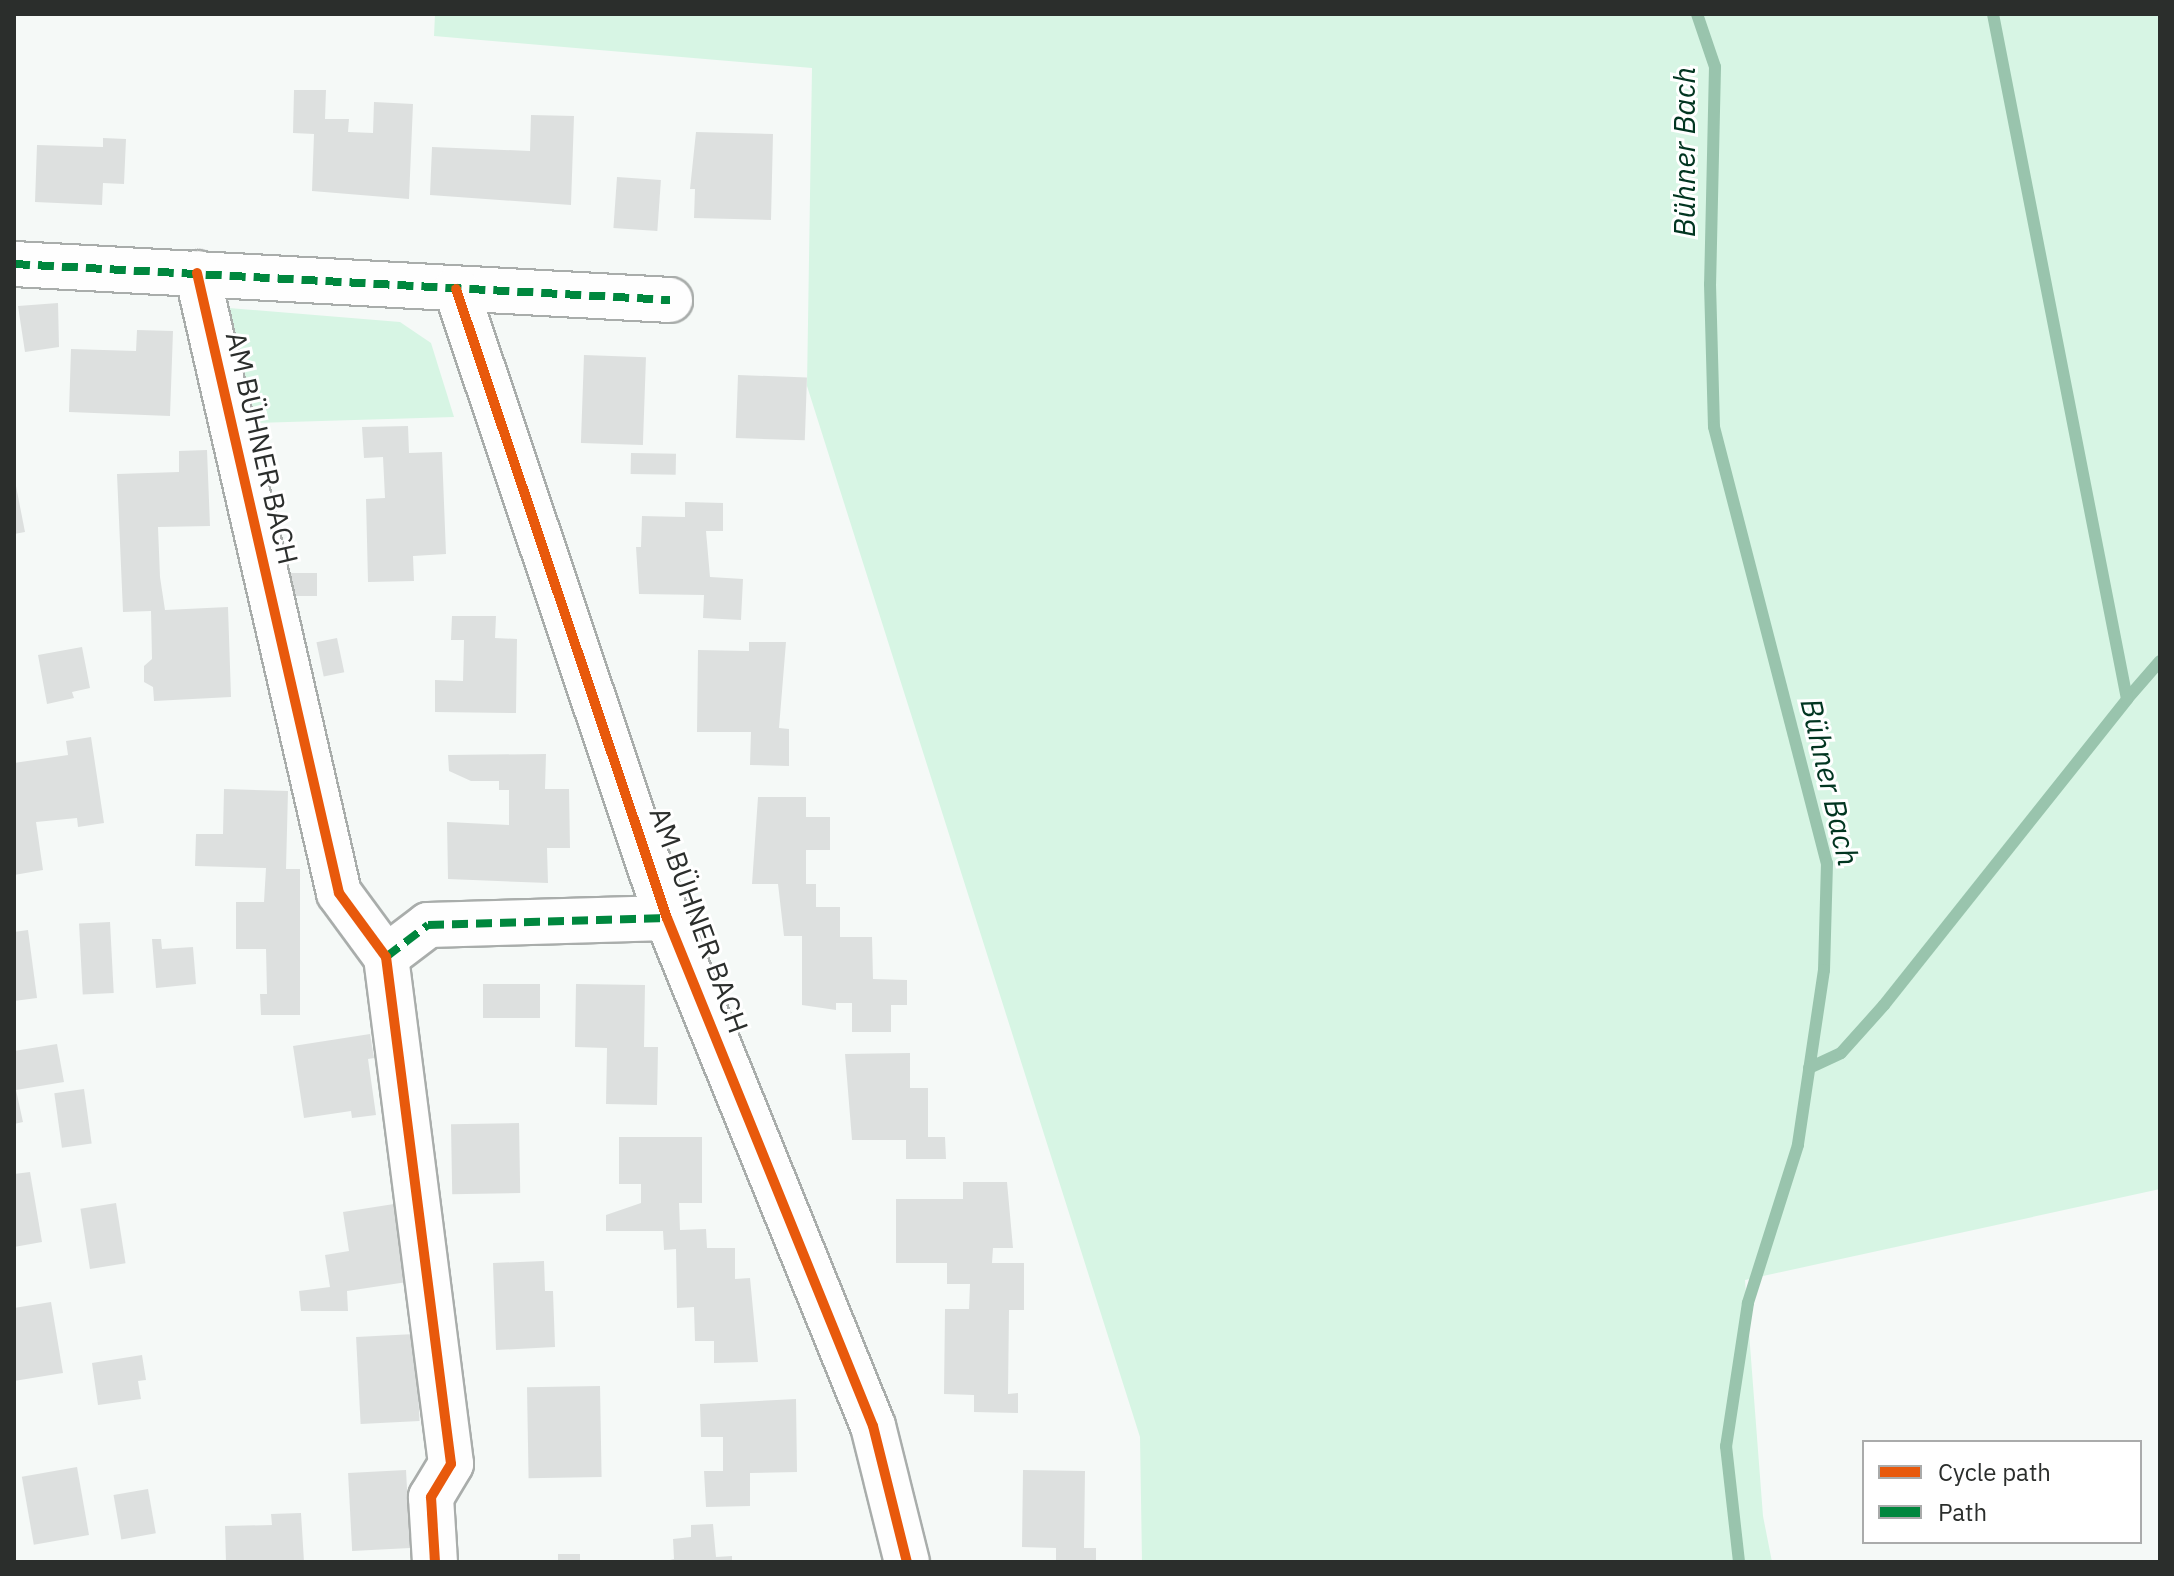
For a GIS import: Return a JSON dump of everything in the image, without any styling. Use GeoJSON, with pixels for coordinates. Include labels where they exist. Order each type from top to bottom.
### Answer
{"type":"FeatureCollection","features":[{"type":"Feature","properties":{"kind":"street"},"geometry":{"type":"LineString","coordinates":[[14,264],[670,300]]}},
{"type":"Feature","properties":{"kind":"street","name":"AM BÜHNER BACH"},"geometry":{"type":"LineString","coordinates":[[197,273],[339,893],[386,957],[451,1464],[431,1497],[435,1562]]}},
{"type":"Feature","properties":{"kind":"street","name":"AM BÜHNER BACH"},"geometry":{"type":"LineString","coordinates":[[456,289],[667,918],[873,1426],[907,1562]]}},
{"type":"Feature","properties":{"kind":"street","name":"AM BÜHNER BACH"},"geometry":{"type":"LineString","coordinates":[[386,957],[428,925],[667,918]]}},
{"type":"Feature","properties":{"kind":"green space"},"geometry":{"type":"Polygon","coordinates":[[[435,14],[2160,14],[2160,1189],[1745,1280],[1763,1516],[1772,1562],[1142,1562],[1140,1437],[807,386],[812,68],[434,36],[435,14]]]}},
{"type":"Feature","properties":{"kind":"green space"},"geometry":{"type":"Polygon","coordinates":[[[229,308],[400,322],[431,343],[454,417],[255,423],[229,308]]]}},
{"type":"Feature","properties":{"kind":"building"},"geometry":{"type":"Polygon","coordinates":[[[294,90],[326,90],[325,119],[349,119],[348,132],[373,133],[374,102],[413,104],[409,199],[312,191],[314,134],[293,133],[294,90]]]}},
{"type":"Feature","properties":{"kind":"building"},"geometry":{"type":"Polygon","coordinates":[[[531,115],[574,116],[571,205],[430,195],[432,147],[530,151],[531,115]]]}},
{"type":"Feature","properties":{"kind":"building"},"geometry":{"type":"Polygon","coordinates":[[[696,132],[773,134],[771,220],[694,218],[695,189],[690,189],[696,132]]]}},
{"type":"Feature","properties":{"kind":"building"},"geometry":{"type":"Polygon","coordinates":[[[103,138],[126,139],[124,184],[103,183],[102,205],[35,202],[37,145],[103,147],[103,138]]]}},
{"type":"Feature","properties":{"kind":"building"},"geometry":{"type":"Polygon","coordinates":[[[617,177],[661,180],[657,231],[613,228],[617,177]]]}},
{"type":"Feature","properties":{"kind":"building"},"geometry":{"type":"Polygon","coordinates":[[[58,303],[59,347],[25,352],[18,306],[58,303]]]}},
{"type":"Feature","properties":{"kind":"building"},"geometry":{"type":"Polygon","coordinates":[[[137,330],[173,331],[170,416],[69,412],[71,349],[136,351],[137,330]]]}},
{"type":"Feature","properties":{"kind":"building"},"geometry":{"type":"Polygon","coordinates":[[[584,355],[646,357],[643,445],[581,443],[584,355]]]}},
{"type":"Feature","properties":{"kind":"building"},"geometry":{"type":"Polygon","coordinates":[[[738,375],[807,377],[805,440],[736,438],[738,375]]]}},
{"type":"Feature","properties":{"kind":"building"},"geometry":{"type":"Polygon","coordinates":[[[408,426],[409,453],[442,452],[446,554],[413,556],[414,581],[368,582],[366,499],[385,498],[383,457],[364,458],[362,427],[408,426]]]}},
{"type":"Feature","properties":{"kind":"building"},"geometry":{"type":"Polygon","coordinates":[[[207,450],[210,526],[158,527],[160,577],[165,610],[228,607],[231,697],[154,701],[153,687],[144,682],[144,666],[152,659],[151,611],[123,612],[117,474],[179,472],[179,451],[207,450]]]}},
{"type":"Feature","properties":{"kind":"building"},"geometry":{"type":"Polygon","coordinates":[[[631,453],[676,454],[676,475],[631,474],[631,453]]]}},
{"type":"Feature","properties":{"kind":"building"},"geometry":{"type":"Polygon","coordinates":[[[14,476],[25,532],[14,534],[14,476]]]}},
{"type":"Feature","properties":{"kind":"building"},"geometry":{"type":"Polygon","coordinates":[[[685,502],[723,503],[723,531],[706,531],[710,577],[743,579],[741,620],[703,618],[704,595],[639,594],[636,547],[641,547],[642,516],[685,517],[685,502]]]}},
{"type":"Feature","properties":{"kind":"building"},"geometry":{"type":"Polygon","coordinates":[[[291,573],[317,573],[317,596],[291,596],[291,573]]]}},
{"type":"Feature","properties":{"kind":"building"},"geometry":{"type":"Polygon","coordinates":[[[452,616],[496,616],[495,638],[517,639],[516,713],[435,712],[435,680],[463,681],[464,640],[451,640],[452,616]]]}},
{"type":"Feature","properties":{"kind":"building"},"geometry":{"type":"Polygon","coordinates":[[[337,638],[344,672],[324,677],[316,642],[337,638]]]}},
{"type":"Feature","properties":{"kind":"building"},"geometry":{"type":"Polygon","coordinates":[[[749,642],[786,642],[779,728],[789,729],[789,766],[750,765],[751,732],[697,732],[698,650],[749,651],[749,642]]]}},
{"type":"Feature","properties":{"kind":"building"},"geometry":{"type":"Polygon","coordinates":[[[82,647],[90,688],[72,692],[74,698],[47,704],[38,655],[82,647]]]}},
{"type":"Feature","properties":{"kind":"building"},"geometry":{"type":"Polygon","coordinates":[[[91,737],[104,823],[78,827],[77,818],[36,822],[43,870],[14,875],[14,763],[68,755],[66,741],[91,737]]]}},
{"type":"Feature","properties":{"kind":"building"},"geometry":{"type":"Polygon","coordinates":[[[546,754],[545,789],[569,789],[570,848],[547,848],[548,883],[448,879],[447,822],[509,825],[509,790],[499,790],[499,781],[471,781],[449,771],[448,755],[546,754]]]}},
{"type":"Feature","properties":{"kind":"building"},"geometry":{"type":"Polygon","coordinates":[[[224,789],[288,791],[286,869],[300,869],[300,1015],[261,1015],[260,994],[267,994],[266,949],[236,949],[236,902],[264,902],[266,868],[195,866],[196,834],[223,834],[224,789]]]}},
{"type":"Feature","properties":{"kind":"building"},"geometry":{"type":"Polygon","coordinates":[[[758,797],[806,797],[806,817],[830,817],[830,850],[806,850],[806,884],[816,884],[816,907],[840,907],[840,937],[872,937],[873,979],[907,980],[907,1005],[891,1005],[891,1032],[852,1032],[852,1003],[836,1003],[836,1010],[802,1005],[802,936],[784,936],[778,884],[752,884],[758,797]]]}},
{"type":"Feature","properties":{"kind":"building"},"geometry":{"type":"Polygon","coordinates":[[[110,922],[114,993],[83,995],[79,924],[110,922]]]}},
{"type":"Feature","properties":{"kind":"building"},"geometry":{"type":"Polygon","coordinates":[[[28,930],[37,998],[14,1001],[14,932],[28,930]]]}},
{"type":"Feature","properties":{"kind":"building"},"geometry":{"type":"Polygon","coordinates":[[[152,939],[161,939],[162,949],[193,947],[196,984],[156,988],[152,939]]]}},
{"type":"Feature","properties":{"kind":"building"},"geometry":{"type":"Polygon","coordinates":[[[483,984],[540,984],[540,1018],[483,1018],[483,984]]]}},
{"type":"Feature","properties":{"kind":"building"},"geometry":{"type":"Polygon","coordinates":[[[576,984],[645,985],[644,1047],[658,1047],[657,1105],[606,1104],[607,1048],[575,1047],[576,984]]]}},
{"type":"Feature","properties":{"kind":"building"},"geometry":{"type":"Polygon","coordinates":[[[370,1034],[374,1058],[368,1059],[376,1115],[352,1118],[351,1111],[304,1118],[293,1046],[370,1034]]]}},
{"type":"Feature","properties":{"kind":"building"},"geometry":{"type":"Polygon","coordinates":[[[57,1044],[64,1082],[16,1090],[23,1122],[14,1124],[14,1051],[57,1044]]]}},
{"type":"Feature","properties":{"kind":"building"},"geometry":{"type":"Polygon","coordinates":[[[910,1053],[910,1088],[928,1088],[928,1137],[945,1137],[946,1159],[906,1159],[906,1140],[852,1140],[845,1054],[910,1053]]]}},
{"type":"Feature","properties":{"kind":"building"},"geometry":{"type":"Polygon","coordinates":[[[84,1089],[92,1143],[62,1148],[54,1093],[84,1089]]]}},
{"type":"Feature","properties":{"kind":"building"},"geometry":{"type":"Polygon","coordinates":[[[519,1123],[520,1193],[452,1194],[451,1124],[519,1123]]]}},
{"type":"Feature","properties":{"kind":"building"},"geometry":{"type":"Polygon","coordinates":[[[619,1137],[702,1137],[702,1203],[679,1203],[680,1230],[706,1229],[707,1248],[735,1248],[735,1279],[750,1278],[758,1362],[714,1363],[714,1341],[695,1341],[694,1307],[677,1308],[676,1249],[664,1250],[663,1231],[606,1231],[606,1215],[641,1203],[641,1184],[619,1184],[619,1137]]]}},
{"type":"Feature","properties":{"kind":"building"},"geometry":{"type":"Polygon","coordinates":[[[30,1172],[42,1242],[14,1247],[14,1174],[30,1172]]]}},
{"type":"Feature","properties":{"kind":"building"},"geometry":{"type":"Polygon","coordinates":[[[963,1182],[1007,1182],[1013,1248],[993,1248],[992,1263],[1024,1263],[1024,1310],[1009,1310],[1008,1394],[1018,1393],[1018,1413],[974,1412],[974,1395],[944,1394],[945,1309],[969,1309],[970,1284],[947,1284],[947,1263],[896,1263],[896,1199],[963,1199],[963,1182]]]}},
{"type":"Feature","properties":{"kind":"building"},"geometry":{"type":"Polygon","coordinates":[[[116,1203],[126,1263],[90,1269],[80,1209],[116,1203]]]}},
{"type":"Feature","properties":{"kind":"building"},"geometry":{"type":"Polygon","coordinates":[[[394,1204],[407,1282],[347,1291],[348,1311],[301,1311],[299,1291],[330,1287],[325,1255],[349,1251],[343,1212],[394,1204]]]}},
{"type":"Feature","properties":{"kind":"building"},"geometry":{"type":"Polygon","coordinates":[[[544,1261],[545,1291],[553,1291],[555,1347],[496,1350],[493,1263],[544,1261]]]}},
{"type":"Feature","properties":{"kind":"building"},"geometry":{"type":"Polygon","coordinates":[[[51,1302],[63,1373],[14,1381],[14,1308],[51,1302]]]}},
{"type":"Feature","properties":{"kind":"building"},"geometry":{"type":"Polygon","coordinates":[[[415,1334],[420,1421],[361,1424],[356,1337],[415,1334]]]}},
{"type":"Feature","properties":{"kind":"building"},"geometry":{"type":"Polygon","coordinates":[[[142,1355],[146,1380],[138,1381],[141,1399],[98,1405],[92,1363],[142,1355]]]}},
{"type":"Feature","properties":{"kind":"building"},"geometry":{"type":"Polygon","coordinates":[[[600,1386],[602,1477],[529,1478],[527,1387],[600,1386]]]}},
{"type":"Feature","properties":{"kind":"building"},"geometry":{"type":"Polygon","coordinates":[[[796,1399],[797,1472],[750,1473],[750,1506],[706,1507],[704,1471],[723,1471],[723,1437],[701,1437],[700,1404],[796,1399]]]}},
{"type":"Feature","properties":{"kind":"building"},"geometry":{"type":"Polygon","coordinates":[[[77,1467],[89,1535],[34,1545],[22,1477],[77,1467]]]}},
{"type":"Feature","properties":{"kind":"building"},"geometry":{"type":"Polygon","coordinates":[[[406,1470],[410,1548],[352,1551],[348,1473],[406,1470]]]}},
{"type":"Feature","properties":{"kind":"building"},"geometry":{"type":"Polygon","coordinates":[[[1023,1470],[1085,1471],[1084,1548],[1096,1548],[1096,1562],[1056,1562],[1056,1548],[1022,1547],[1023,1470]]]}},
{"type":"Feature","properties":{"kind":"building"},"geometry":{"type":"Polygon","coordinates":[[[148,1489],[156,1533],[121,1539],[114,1495],[148,1489]]]}},
{"type":"Feature","properties":{"kind":"building"},"geometry":{"type":"Polygon","coordinates":[[[301,1513],[304,1562],[226,1562],[225,1526],[272,1525],[271,1514],[301,1513]]]}},
{"type":"Feature","properties":{"kind":"building"},"geometry":{"type":"Polygon","coordinates":[[[713,1524],[716,1557],[732,1556],[732,1562],[662,1562],[674,1559],[673,1539],[691,1537],[691,1525],[713,1524]]]}},
{"type":"Feature","properties":{"kind":"building"},"geometry":{"type":"Polygon","coordinates":[[[558,1554],[580,1554],[580,1562],[558,1562],[558,1554]]]}},
{"type":"Feature","properties":{"kind":"waterway","name":"Bühner Bach"},"geometry":{"type":"LineString","coordinates":[[1697,14],[1715,67],[1710,284],[1714,427],[1827,863],[1824,970],[1798,1145],[1748,1303],[1726,1446],[1739,1562]]}},
{"type":"Feature","properties":{"kind":"waterway"},"geometry":{"type":"LineString","coordinates":[[1809,1068],[1841,1053],[1884,1005],[2127,699],[1993,14]]}},
{"type":"Feature","properties":{"kind":"waterway"},"geometry":{"type":"LineString","coordinates":[[2127,699],[2160,661]]}},
{"type":"Feature","properties":{"kind":"marked path"},"geometry":{"type":"LineString","coordinates":[[14,264],[670,300]]}},
{"type":"Feature","properties":{"kind":"marked path"},"geometry":{"type":"LineString","coordinates":[[386,957],[428,925],[667,918]]}},
{"type":"Feature","properties":{"kind":"cycle path"},"geometry":{"type":"LineString","coordinates":[[197,273],[339,893],[386,957],[451,1464],[431,1497],[435,1562]]}},
{"type":"Feature","properties":{"kind":"cycle path"},"geometry":{"type":"LineString","coordinates":[[456,289],[667,918],[873,1426],[907,1562]]}}]}
